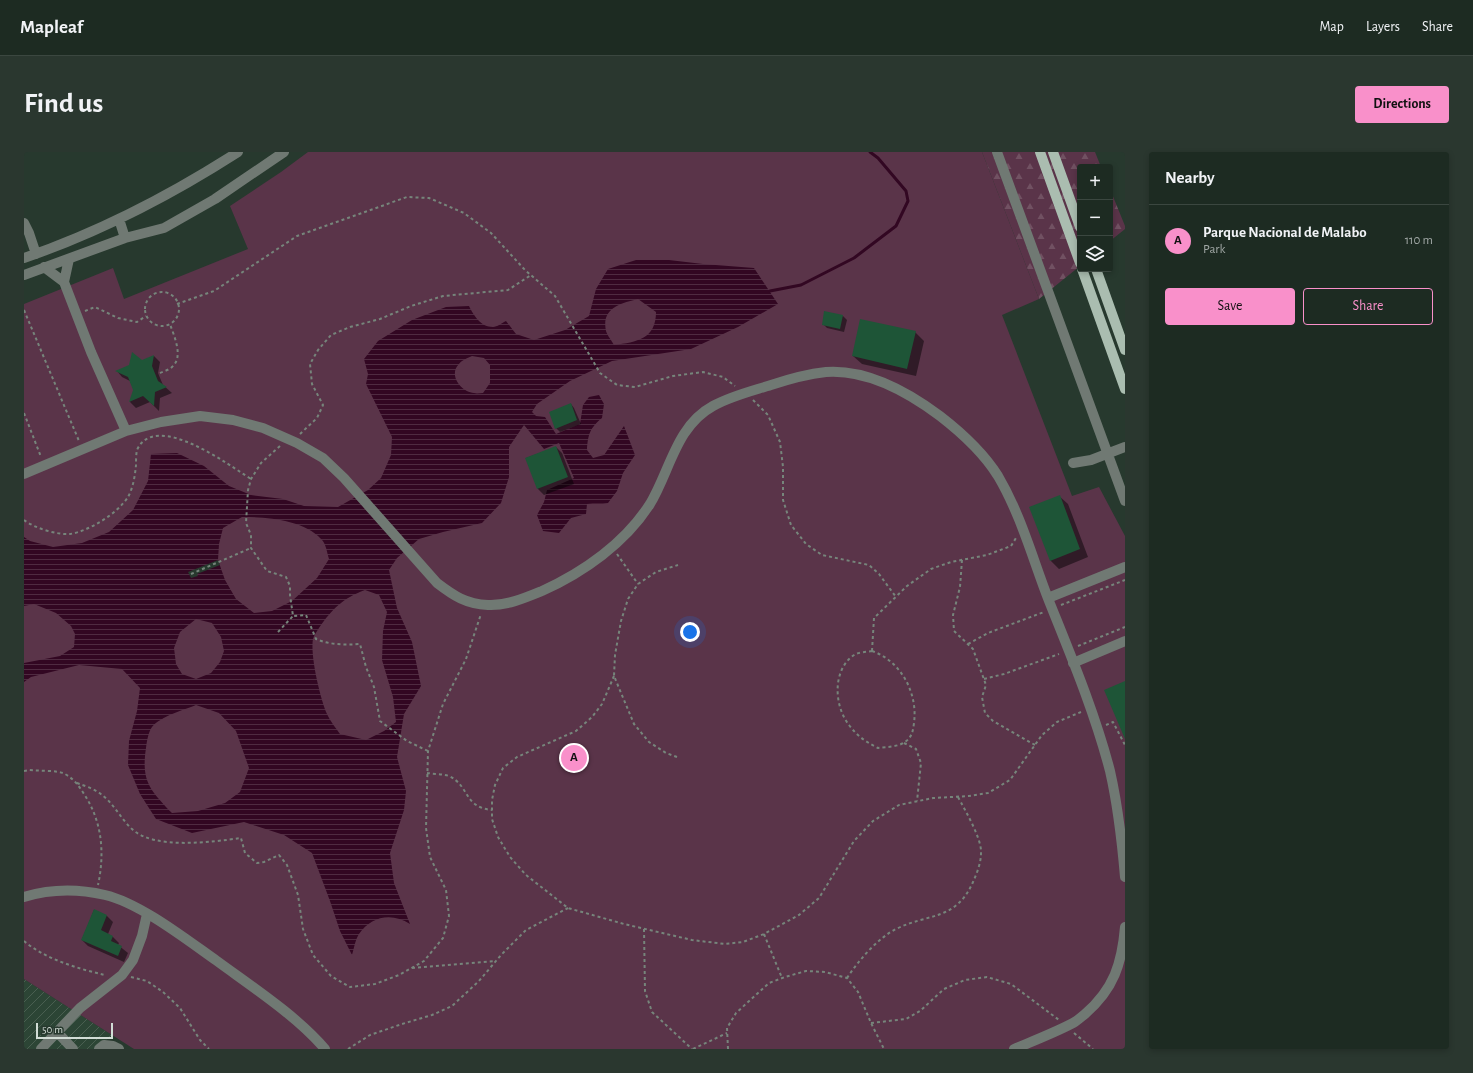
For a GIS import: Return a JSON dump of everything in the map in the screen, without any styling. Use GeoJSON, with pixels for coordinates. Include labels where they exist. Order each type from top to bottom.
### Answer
{"type":"FeatureCollection","features":[{"type":"Feature","properties":{"kind":"main road"},"geometry":{"type":"LineString","coordinates":[[1040,152],[1077,255]]}},
{"type":"Feature","properties":{"kind":"main road"},"geometry":{"type":"LineString","coordinates":[[1053,152],[1077,219]]}},
{"type":"Feature","properties":{"kind":"main road"},"geometry":{"type":"LineString","coordinates":[[1083,272],[1125,389]]}},
{"type":"Feature","properties":{"kind":"main road"},"geometry":{"type":"LineString","coordinates":[[1097,272],[1125,350]]}},
{"type":"Feature","properties":{"kind":"street"},"geometry":{"type":"LineString","coordinates":[[24,258],[78,238],[119,219],[210,170],[238,152]]}},
{"type":"Feature","properties":{"kind":"street"},"geometry":{"type":"LineString","coordinates":[[24,275],[125,238],[164,228],[215,199],[284,152]]}},
{"type":"Feature","properties":{"kind":"street"},"geometry":{"type":"LineString","coordinates":[[997,152],[1125,501]]}},
{"type":"Feature","properties":{"kind":"street"},"geometry":{"type":"LineString","coordinates":[[119,219],[125,238]]}},
{"type":"Feature","properties":{"kind":"street"},"geometry":{"type":"LineString","coordinates":[[24,223],[29,232],[36,254]]}},
{"type":"Feature","properties":{"kind":"street"},"geometry":{"type":"LineString","coordinates":[[64,282],[69,258]]}},
{"type":"Feature","properties":{"kind":"street"},"geometry":{"type":"LineString","coordinates":[[44,267],[64,282],[91,352],[126,431]]}},
{"type":"Feature","properties":{"kind":"street"},"geometry":{"type":"LineString","coordinates":[[24,474],[126,431],[162,422],[200,416],[233,420],[263,428],[297,443],[323,458],[344,478],[437,583],[455,596],[471,603],[489,605],[508,603],[556,585],[578,572],[612,547],[626,534],[639,519],[651,501],[679,442],[691,425],[703,412],[715,405],[746,393],[795,378],[827,372],[848,373],[872,378],[901,390],[920,401],[958,430],[997,474],[1010,498],[1023,529],[1097,729],[1110,772],[1121,836],[1125,877]]}},
{"type":"Feature","properties":{"kind":"street"},"geometry":{"type":"LineString","coordinates":[[1073,463],[1082,463],[1107,455],[1125,447]]}},
{"type":"Feature","properties":{"kind":"street"},"geometry":{"type":"LineString","coordinates":[[1048,598],[1125,566]]}},
{"type":"Feature","properties":{"kind":"street"},"geometry":{"type":"LineString","coordinates":[[1073,662],[1125,641]]}},
{"type":"Feature","properties":{"kind":"street"},"geometry":{"type":"LineString","coordinates":[[24,897],[31,894],[60,891],[81,891],[106,895],[131,905],[199,949],[251,986],[290,1017],[325,1049]]}},
{"type":"Feature","properties":{"kind":"street"},"geometry":{"type":"LineString","coordinates":[[41,1049],[80,1008],[122,975],[133,960],[142,936],[147,914]]}},
{"type":"Feature","properties":{"kind":"street"},"geometry":{"type":"LineString","coordinates":[[1014,1049],[1074,1023],[1092,1008],[1106,993],[1116,974],[1123,950],[1125,927]]}},
{"type":"Feature","properties":{"kind":"street"},"geometry":{"type":"LineString","coordinates":[[57,1032],[73,1049]]}},
{"type":"Feature","properties":{"kind":"street"},"geometry":{"type":"LineString","coordinates":[[99,1049],[104,1045],[113,1046],[119,1049]]}},
{"type":"Feature","properties":{"kind":"path"},"geometry":{"type":"LineString","coordinates":[[177,304],[214,291],[297,236],[407,197],[429,198],[464,213],[491,233],[531,275],[555,296],[600,373],[617,386],[635,387],[673,376],[703,372],[723,377],[746,393],[768,415],[780,442],[783,467],[783,500],[791,525],[806,544],[822,555],[856,561],[869,565],[879,574],[896,597]]}},
{"type":"Feature","properties":{"kind":"path"},"geometry":{"type":"LineString","coordinates":[[293,616],[290,586],[286,577],[267,571],[251,548],[251,535],[246,523],[248,490],[250,480],[261,463],[288,439],[300,434],[317,418],[323,405],[312,384],[310,364],[318,350],[331,335],[350,327],[443,296],[508,290],[531,275]]}},
{"type":"Feature","properties":{"kind":"path"},"geometry":{"type":"LineString","coordinates":[[155,294],[168,294],[172,296],[177,304],[177,315],[170,324],[159,326],[149,321],[146,316],[145,311],[147,301],[155,294]]}},
{"type":"Feature","properties":{"kind":"path"},"geometry":{"type":"LineString","coordinates":[[77,315],[95,307],[118,318],[137,322],[146,316]]}},
{"type":"Feature","properties":{"kind":"path"},"geometry":{"type":"LineString","coordinates":[[24,310],[82,449]]}},
{"type":"Feature","properties":{"kind":"path"},"geometry":{"type":"LineString","coordinates":[[160,373],[173,367],[178,358],[176,342],[170,324]]}},
{"type":"Feature","properties":{"kind":"path"},"geometry":{"type":"LineString","coordinates":[[24,413],[44,465]]}},
{"type":"Feature","properties":{"kind":"path"},"geometry":{"type":"LineString","coordinates":[[24,520],[53,533],[70,534],[93,526],[115,511],[128,497],[135,477],[137,451],[144,440],[160,435],[182,439],[218,458],[250,480]]}},
{"type":"Feature","properties":{"kind":"path"},"geometry":{"type":"LineString","coordinates":[[872,651],[874,618],[907,586],[931,569],[951,562],[987,555],[1010,546],[1023,529]]}},
{"type":"Feature","properties":{"kind":"path"},"geometry":{"type":"LineString","coordinates":[[612,547],[638,584]]}},
{"type":"Feature","properties":{"kind":"path"},"geometry":{"type":"LineString","coordinates":[[191,574],[251,548]]}},
{"type":"Feature","properties":{"kind":"path"},"geometry":{"type":"LineString","coordinates":[[962,560],[960,587],[953,615],[954,631],[973,649],[986,685],[982,697],[985,713],[993,721],[1035,745]]}},
{"type":"Feature","properties":{"kind":"path"},"geometry":{"type":"LineString","coordinates":[[678,565],[656,572],[638,584],[628,599],[621,620],[615,655],[614,676],[602,704],[592,718],[576,731],[517,757],[503,768],[495,785],[492,819],[498,837],[510,857],[526,875],[568,908],[644,929],[692,940],[725,944],[743,942],[764,934],[799,915],[819,898],[854,841],[873,821],[899,805],[933,798],[958,797],[988,793],[1010,780],[1042,735],[1057,722],[1090,709]]}},
{"type":"Feature","properties":{"kind":"path"},"geometry":{"type":"LineString","coordinates":[[24,771],[29,770],[64,773],[77,783],[101,794],[132,830],[147,839],[183,843],[241,838],[245,853],[256,864],[264,862],[279,854],[287,865],[298,896],[303,929],[313,955],[331,976],[350,987],[375,984],[399,975],[424,961],[443,938],[449,916],[446,890],[430,857],[426,828],[428,751],[443,704],[466,659],[484,604]]}},
{"type":"Feature","properties":{"kind":"path"},"geometry":{"type":"LineString","coordinates":[[278,632],[293,616],[306,615],[316,639],[325,643],[347,645],[360,644],[366,667],[374,687],[380,721],[407,741],[428,751]]}},
{"type":"Feature","properties":{"kind":"path"},"geometry":{"type":"LineString","coordinates":[[984,679],[1004,674],[1125,627]]}},
{"type":"Feature","properties":{"kind":"path"},"geometry":{"type":"LineString","coordinates":[[872,651],[881,654],[891,662],[905,680],[914,699],[915,715],[912,734],[904,742],[878,748],[861,739],[848,724],[840,706],[837,685],[843,666],[855,654],[872,651]]}},
{"type":"Feature","properties":{"kind":"path"},"geometry":{"type":"LineString","coordinates":[[614,676],[634,724],[650,742],[666,753],[677,757]]}},
{"type":"Feature","properties":{"kind":"path"},"geometry":{"type":"LineString","coordinates":[[1097,729],[1113,722],[1125,745]]}},
{"type":"Feature","properties":{"kind":"path"},"geometry":{"type":"LineString","coordinates":[[904,742],[916,749],[921,763],[917,801]]}},
{"type":"Feature","properties":{"kind":"path"},"geometry":{"type":"LineString","coordinates":[[427,773],[448,776],[459,783],[470,800],[481,808],[492,810]]}},
{"type":"Feature","properties":{"kind":"path"},"geometry":{"type":"LineString","coordinates":[[77,783],[90,803],[98,822],[101,845],[101,869],[96,894]]}},
{"type":"Feature","properties":{"kind":"path"},"geometry":{"type":"LineString","coordinates":[[848,978],[856,964],[873,947],[895,930],[910,923],[931,918],[954,908],[969,891],[978,871],[981,852],[977,836],[958,797]]}},
{"type":"Feature","properties":{"kind":"path"},"geometry":{"type":"LineString","coordinates":[[348,1049],[370,1035],[432,1016],[452,1006],[479,981],[495,961],[526,930],[568,908]]}},
{"type":"Feature","properties":{"kind":"path"},"geometry":{"type":"LineString","coordinates":[[644,929],[645,991],[652,1012],[692,1049],[728,1033]]}},
{"type":"Feature","properties":{"kind":"path"},"geometry":{"type":"LineString","coordinates":[[764,934],[782,978]]}},
{"type":"Feature","properties":{"kind":"path"},"geometry":{"type":"LineString","coordinates":[[411,968],[495,961]]}},
{"type":"Feature","properties":{"kind":"path"},"geometry":{"type":"LineString","coordinates":[[728,1049],[727,1028],[736,1012],[769,984],[782,978],[806,971],[819,971],[848,978],[858,992],[884,1049]]}},
{"type":"Feature","properties":{"kind":"path"},"geometry":{"type":"LineString","coordinates":[[872,1023],[906,1019],[920,1011],[944,989],[965,980],[987,977],[1011,984],[1066,1026],[1093,1049]]}},
{"type":"Feature","properties":{"kind":"shaded area"},"geometry":{"type":"Polygon","coordinates":[[[636,260],[669,260],[754,268],[778,304],[738,327],[691,349],[612,361],[570,381],[537,404],[532,412],[536,416],[545,417],[556,434],[580,424],[583,405],[589,397],[599,395],[604,404],[602,418],[592,428],[587,444],[587,450],[593,458],[604,455],[624,426],[635,455],[623,473],[617,491],[608,503],[587,504],[586,514],[571,518],[559,533],[543,531],[537,515],[544,502],[547,490],[574,478],[559,443],[544,449],[524,425],[509,447],[509,477],[501,503],[482,523],[419,539],[397,558],[389,570],[397,608],[412,642],[421,686],[404,714],[397,757],[406,791],[404,810],[390,853],[394,883],[410,924],[403,920],[389,917],[370,923],[359,934],[352,955],[340,931],[312,853],[284,835],[244,822],[192,833],[156,819],[140,794],[128,765],[129,741],[137,711],[140,688],[122,669],[79,665],[31,677],[24,682],[24,663],[60,656],[74,647],[75,634],[71,626],[56,613],[34,604],[24,606],[24,537],[30,541],[53,547],[82,543],[109,532],[133,510],[148,481],[151,454],[177,453],[204,466],[229,486],[251,495],[283,499],[304,506],[338,507],[368,490],[381,478],[391,455],[392,437],[366,384],[368,374],[364,359],[378,341],[412,320],[446,307],[469,306],[481,323],[489,327],[495,327],[506,321],[516,334],[534,340],[565,330],[589,316],[596,289],[608,269],[636,260]],[[638,299],[614,308],[606,317],[606,331],[614,345],[644,338],[653,328],[656,312],[638,299]],[[472,356],[463,360],[456,368],[455,378],[465,390],[475,393],[483,393],[490,383],[490,365],[484,358],[472,356]],[[242,517],[223,528],[219,544],[218,560],[225,580],[236,599],[254,613],[272,611],[292,601],[317,578],[329,559],[324,543],[314,533],[295,524],[273,519],[242,517]],[[365,590],[350,597],[333,610],[316,632],[312,646],[314,666],[324,707],[340,734],[366,740],[384,731],[396,722],[393,697],[382,660],[383,631],[387,612],[379,595],[365,590]],[[196,619],[180,632],[174,648],[176,664],[182,674],[196,679],[211,673],[220,662],[224,651],[221,637],[212,623],[196,619]],[[196,705],[156,723],[152,727],[149,734],[146,748],[145,769],[146,777],[153,791],[172,813],[198,811],[225,803],[240,792],[249,768],[236,731],[219,713],[196,705]]]}},
{"type":"Feature","properties":{"kind":"shaded area"},"geometry":{"type":"Polygon","coordinates":[[[24,979],[112,1035],[94,1049],[24,1049],[24,979]]]}},
{"type":"Feature","properties":{"kind":"green space"},"geometry":{"type":"Polygon","coordinates":[[[308,152],[982,152],[1039,299],[1002,315],[1072,496],[1099,487],[1125,536],[1125,1049],[134,1049],[24,979],[24,304],[113,268],[124,299],[248,249],[230,206],[308,152]]]}},
{"type":"Feature","properties":{"kind":"green space"},"geometry":{"type":"Polygon","coordinates":[[[982,152],[1095,152],[1100,164],[1077,164],[1077,268],[1039,299],[982,152]]]}},
{"type":"Feature","properties":{"kind":"green space"},"geometry":{"type":"Polygon","coordinates":[[[1113,196],[1125,226],[1125,229],[1113,239],[1113,196]]]}},
{"type":"Feature","properties":{"kind":"pier"},"geometry":{"type":"Polygon","coordinates":[[[218,560],[220,565],[191,578],[188,572],[218,560]]]}},
{"type":"Feature","properties":{"kind":"building"},"geometry":{"type":"Polygon","coordinates":[[[824,311],[843,315],[840,329],[822,325],[824,311]]]}},
{"type":"Feature","properties":{"kind":"building"},"geometry":{"type":"Polygon","coordinates":[[[860,319],[916,331],[907,369],[852,356],[860,319]]]}},
{"type":"Feature","properties":{"kind":"building"},"geometry":{"type":"Polygon","coordinates":[[[132,352],[142,360],[154,355],[152,366],[158,381],[167,387],[155,392],[154,406],[143,396],[129,402],[133,390],[128,377],[115,371],[129,365],[132,352]]]}},
{"type":"Feature","properties":{"kind":"building"},"geometry":{"type":"Polygon","coordinates":[[[571,403],[577,420],[555,429],[549,412],[571,403]]]}},
{"type":"Feature","properties":{"kind":"building"},"geometry":{"type":"Polygon","coordinates":[[[556,446],[568,477],[537,489],[525,458],[556,446]]]}},
{"type":"Feature","properties":{"kind":"building"},"geometry":{"type":"Polygon","coordinates":[[[1060,495],[1080,549],[1050,561],[1029,507],[1060,495]]]}},
{"type":"Feature","properties":{"kind":"building"},"geometry":{"type":"Polygon","coordinates":[[[1125,681],[1125,739],[1104,690],[1125,681]]]}},
{"type":"Feature","properties":{"kind":"building"},"geometry":{"type":"Polygon","coordinates":[[[94,909],[107,915],[101,930],[113,936],[111,941],[122,946],[118,956],[81,940],[94,909]]]}},
{"type":"Feature","properties":{"kind":"waterway"},"geometry":{"type":"LineString","coordinates":[[770,291],[801,285],[854,258],[896,226],[908,201],[906,191],[878,158],[870,152]]}},
{"type":"Feature","properties":{"kind":"place","name":"Parque Nacional de Malabo"},"geometry":{"type":"Point","coordinates":[574,758]}}]}
